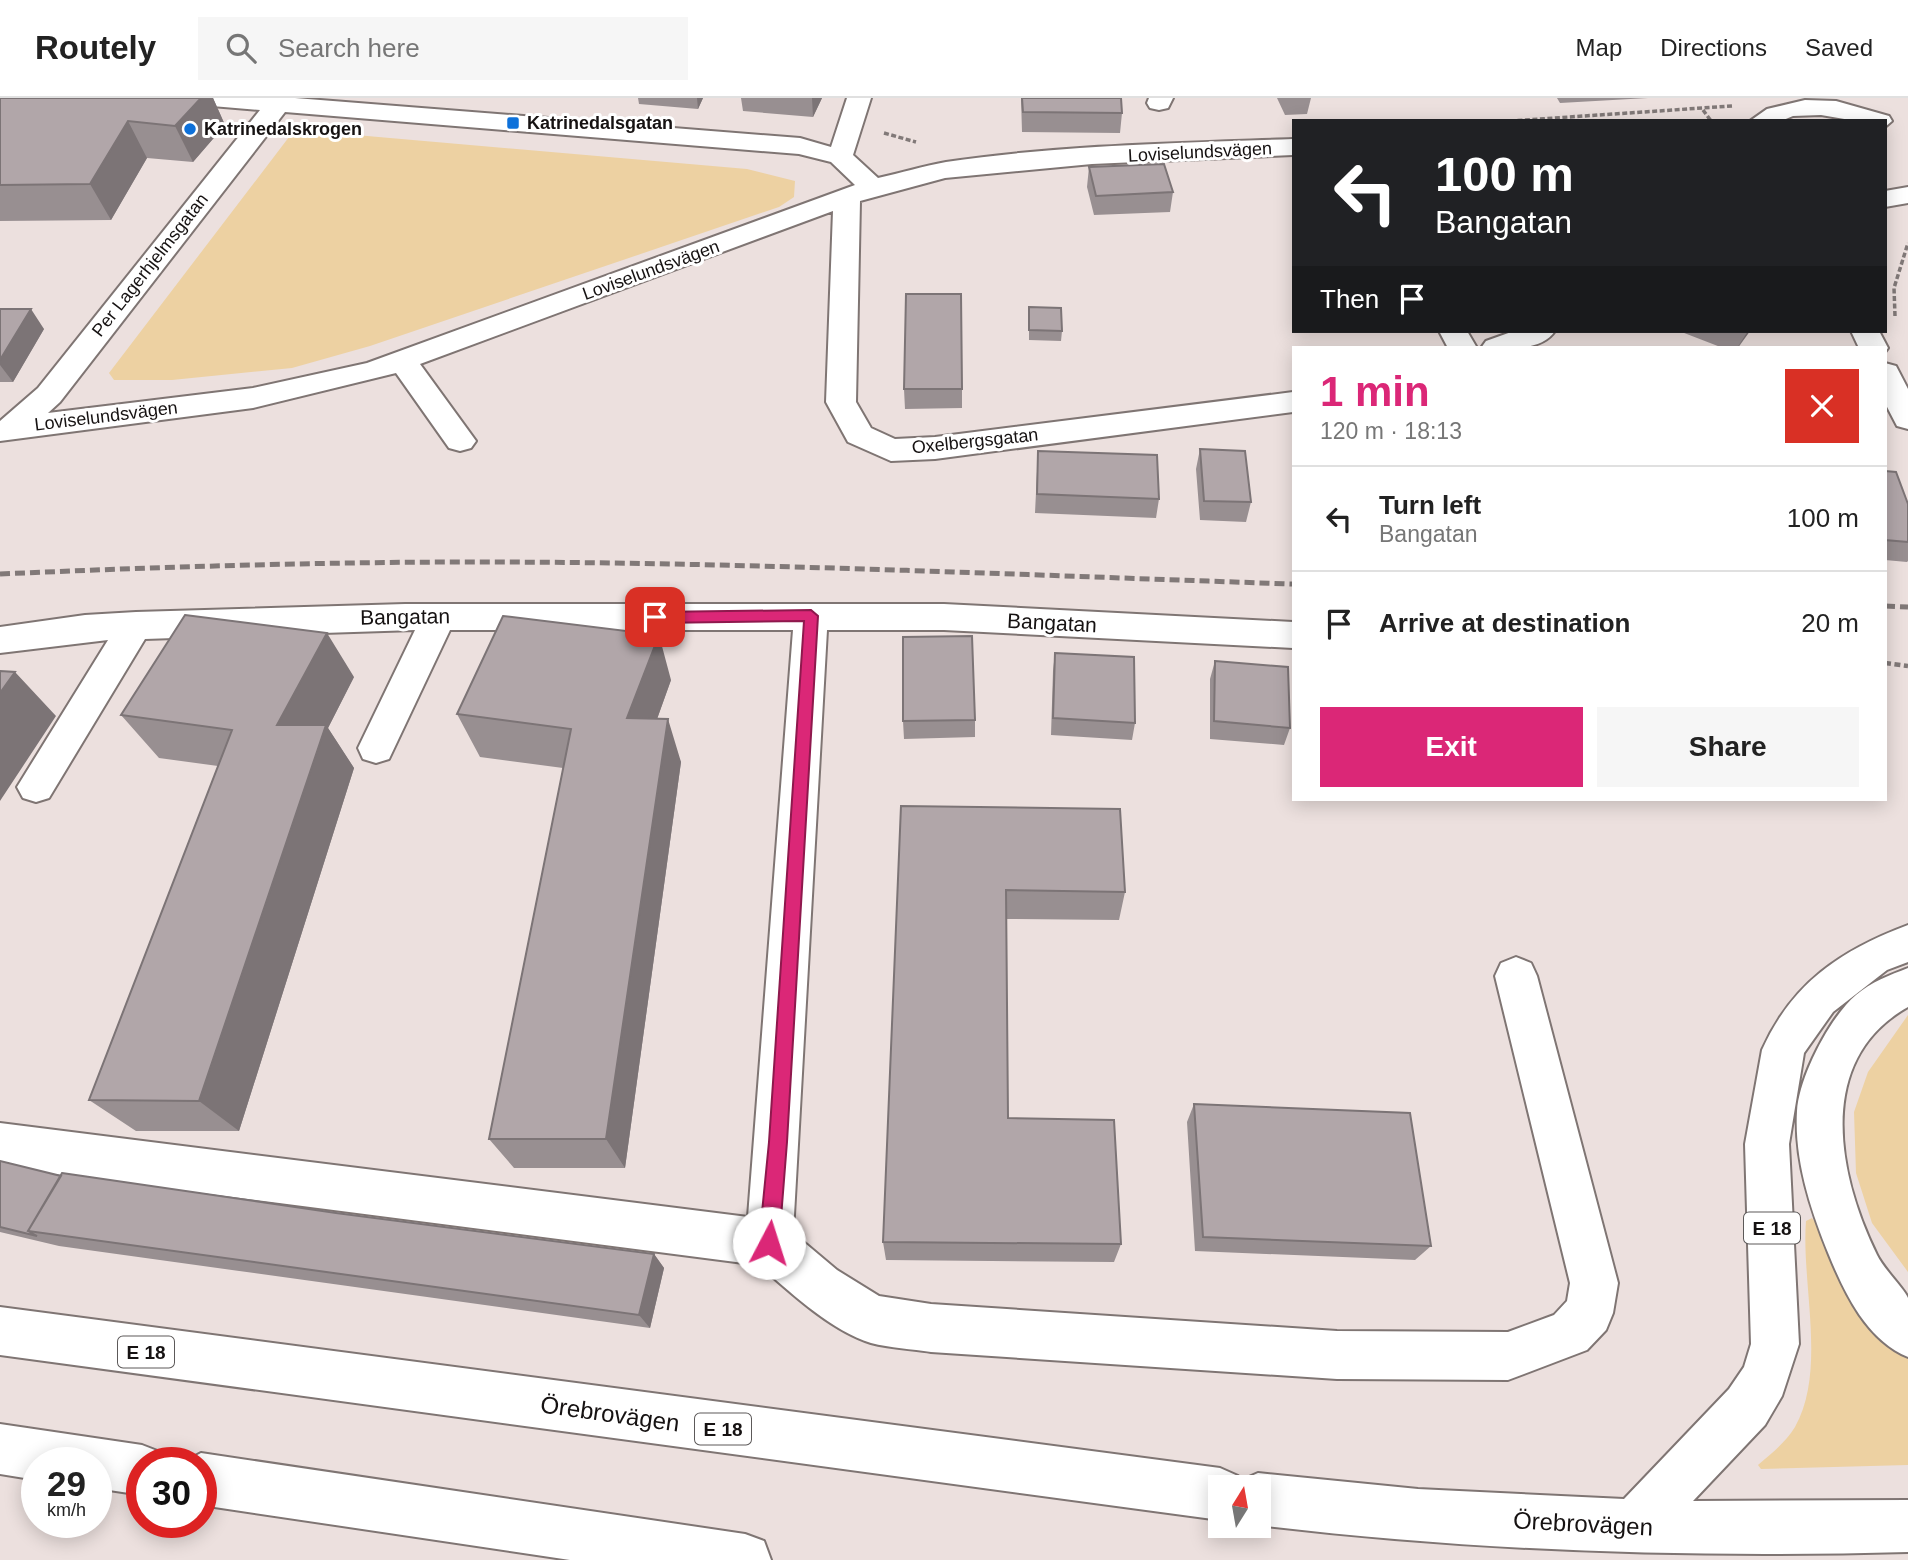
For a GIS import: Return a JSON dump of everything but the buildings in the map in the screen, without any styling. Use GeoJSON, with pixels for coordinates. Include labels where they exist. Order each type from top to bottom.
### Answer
{"type":"FeatureCollection","features":[{"type":"Feature","properties":{"kind":"main road"},"geometry":{"type":"LineString","coordinates":[[200,98],[279,101],[800,146],[840,157],[860,192]]}},
{"type":"Feature","properties":{"kind":"main road"},"geometry":{"type":"LineString","coordinates":[[840,157],[859,98]]}},
{"type":"Feature","properties":{"kind":"main road"},"geometry":{"type":"LineString","coordinates":[[1840,98],[1881,119]]}},
{"type":"Feature","properties":{"kind":"main road","name":"Per Lagerhjelmsgatan"},"geometry":{"type":"LineString","coordinates":[[5,430],[50,395],[279,101]]}},
{"type":"Feature","properties":{"kind":"main road"},"geometry":{"type":"LineString","coordinates":[[1764,112],[1821,107],[1876,119]]}},
{"type":"Feature","properties":{"kind":"main road","name":"Loviselundsvägen"},"geometry":{"type":"LineString","coordinates":[[5,430],[233,401],[315,386],[402,361],[860,192],[945,170],[1092,156],[1292,147]]}},
{"type":"Feature","properties":{"kind":"main road","name":"Oxelbergsgatan"},"geometry":{"type":"LineString","coordinates":[[860,192],[841,402],[859,435],[891,450],[935,448],[1292,402]]}},
{"type":"Feature","properties":{"kind":"main road"},"geometry":{"type":"LineString","coordinates":[[1501,346],[1536,333]]}},
{"type":"Feature","properties":{"kind":"main road"},"geometry":{"type":"LineString","coordinates":[[402,361],[460,441]]}},
{"type":"Feature","properties":{"kind":"main road"},"geometry":{"type":"LineString","coordinates":[[1887,377],[1908,419]]}},
{"type":"Feature","properties":{"kind":"main road"},"geometry":{"type":"LineString","coordinates":[[769,1243],[778,1142],[811,616]]}},
{"type":"Feature","properties":{"kind":"main road"},"geometry":{"type":"LineString","coordinates":[[376,748],[439,617]]}},
{"type":"Feature","properties":{"kind":"main road","name":"Bangatan"},"geometry":{"type":"LineString","coordinates":[[0,640],[85,628],[136,625],[439,617],[944,617],[1292,635]]}},
{"type":"Feature","properties":{"kind":"main road"},"geometry":{"type":"LineString","coordinates":[[36,787],[136,625]]}},
{"type":"Feature","properties":{"kind":"main road","name":"E 18"},"geometry":{"type":"LineString","coordinates":[[1635,1525],[1747,1407],[1765,1379],[1775,1344],[1767,1144],[1783,1050],[1796,1027],[1818,999],[1873,957],[1908,943]]}},
{"type":"Feature","properties":{"kind":"main road"},"geometry":{"type":"LineString","coordinates":[[0,1145],[769,1243],[820,1287],[872,1319],[931,1328],[1124,1343],[1337,1355],[1508,1356],[1570,1333],[1589,1313],[1594,1283],[1516,976]]}},
{"type":"Feature","properties":{"kind":"main road"},"geometry":{"type":"LineString","coordinates":[[1908,987],[1868,1012],[1827,1078],[1819,1109],[1825,1163],[1841,1222],[1865,1282],[1908,1333]]}},
{"type":"Feature","properties":{"kind":"main road","name":"Örebrovägen"},"geometry":{"type":"LineString","coordinates":[[0,1331],[1208,1492]]}},
{"type":"Feature","properties":{"kind":"main road"},"geometry":{"type":"LineString","coordinates":[[0,1449],[21,1452]]}},
{"type":"Feature","properties":{"kind":"main road"},"geometry":{"type":"LineString","coordinates":[[217,1481],[699,1556],[745,1560]]}},
{"type":"Feature","properties":{"kind":"main road","name":"Örebrovägen"},"geometry":{"type":"LineString","coordinates":[[1271,1500],[1466,1518],[1635,1525],[1810,1530],[1908,1526]]}},
{"type":"Feature","properties":{"kind":"path"},"geometry":{"type":"LineString","coordinates":[[1542,119],[1702,109],[1764,112]]}},
{"type":"Feature","properties":{"kind":"path"},"geometry":{"type":"LineString","coordinates":[[1702,109],[1710,119]]}},
{"type":"Feature","properties":{"kind":"path"},"geometry":{"type":"LineString","coordinates":[[1895,317],[1894,278],[1908,243]]}},
{"type":"Feature","properties":{"kind":"path"},"geometry":{"type":"LineString","coordinates":[[1887,663],[1908,666]]}},
{"type":"Feature","properties":{"kind":"shaded area"},"geometry":{"type":"Polygon","coordinates":[[[310,131],[747,169],[795,181],[794,197],[779,207],[370,346],[292,368],[172,380],[114,380],[109,373],[289,137],[310,131]]]}},
{"type":"Feature","properties":{"kind":"shaded area"},"geometry":{"type":"Polygon","coordinates":[[[1908,1015],[1908,1272],[1872,1223],[1856,1173],[1854,1112],[1868,1072],[1908,1015]]]}},
{"type":"Feature","properties":{"kind":"shaded area"},"geometry":{"type":"Polygon","coordinates":[[[1812,1218],[1908,1348],[1908,1465],[1761,1469],[1758,1465],[1778,1448],[1795,1427],[1810,1379],[1811,1326],[1805,1245],[1806,1221],[1812,1218]]]}},
{"type":"Feature","properties":{"kind":"railway"},"geometry":{"type":"LineString","coordinates":[[0,574],[296,564],[576,563],[1292,584]]}},
{"type":"Feature","properties":{"kind":"railway"},"geometry":{"type":"LineString","coordinates":[[1887,606],[1908,607]]}},
{"type":"Feature","properties":{"kind":"place","name":"Katrinedalsgatan"},"geometry":{"type":"Point","coordinates":[513,123]}},
{"type":"Feature","properties":{"kind":"place","name":"Katrinedalskrogen"},"geometry":{"type":"Point","coordinates":[190,129]}},
{"type":"Feature","properties":{"kind":"route"},"geometry":{"type":"LineString","coordinates":[[655,617],[811,616],[778,1142],[769,1243]]}}]}
